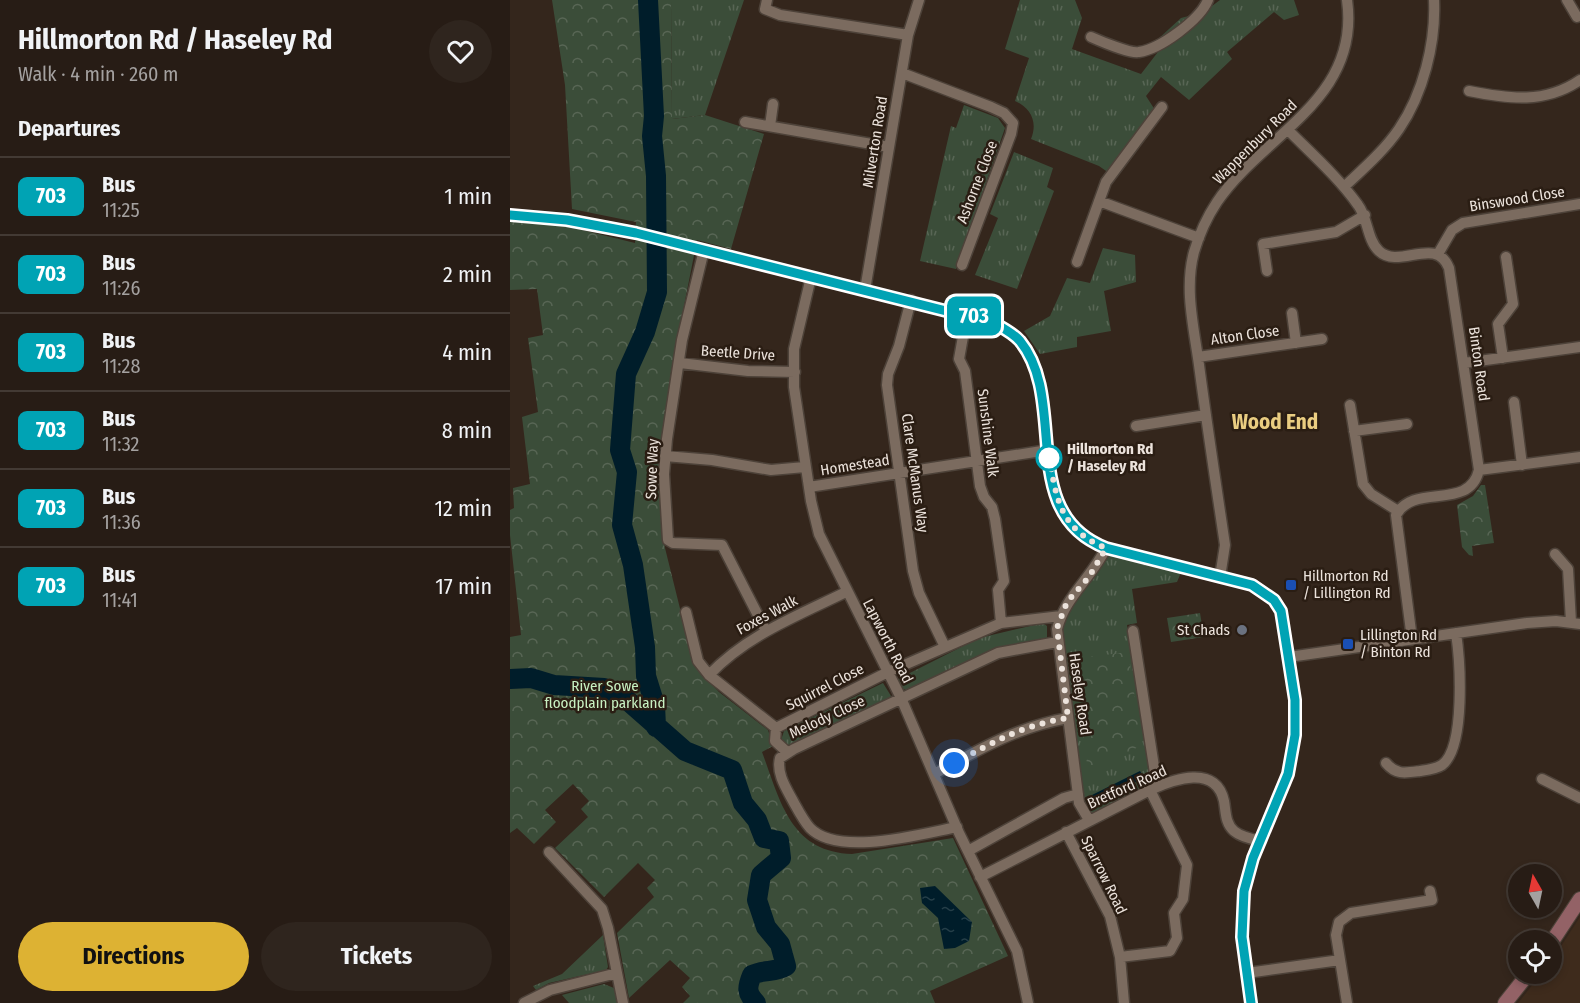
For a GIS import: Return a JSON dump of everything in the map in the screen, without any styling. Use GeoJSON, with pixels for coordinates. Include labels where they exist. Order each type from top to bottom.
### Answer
{"type":"FeatureCollection","features":[{"type":"Feature","properties":{"kind":"street"},"geometry":{"type":"LineString","coordinates":[[767,0],[765,9],[780,15],[908,35]]}},
{"type":"Feature","properties":{"kind":"street","name":"Milverton Road"},"geometry":{"type":"LineString","coordinates":[[865,290],[908,35],[919,0]]}},
{"type":"Feature","properties":{"kind":"street"},"geometry":{"type":"LineString","coordinates":[[1090,37],[1138,53],[1156,47],[1172,37],[1201,12],[1208,0]]}},
{"type":"Feature","properties":{"kind":"street","name":"Wappenbury Road"},"geometry":{"type":"LineString","coordinates":[[1220,577],[1225,545],[1190,286],[1199,238],[1217,202],[1313,105],[1338,64],[1347,28],[1347,0]]}},
{"type":"Feature","properties":{"kind":"street"},"geometry":{"type":"LineString","coordinates":[[1344,187],[1387,144],[1410,110],[1425,70],[1432,34],[1434,0]]}},
{"type":"Feature","properties":{"kind":"street"},"geometry":{"type":"LineString","coordinates":[[1567,0],[1577,17]]}},
{"type":"Feature","properties":{"kind":"street","name":"Ashorne Close"},"geometry":{"type":"LineString","coordinates":[[902,73],[991,107],[1004,113],[1012,123],[1011,134],[962,265]]}},
{"type":"Feature","properties":{"kind":"street"},"geometry":{"type":"LineString","coordinates":[[1469,91],[1503,98],[1545,97],[1563,91],[1580,80]]}},
{"type":"Feature","properties":{"kind":"street"},"geometry":{"type":"LineString","coordinates":[[770,126],[773,104]]}},
{"type":"Feature","properties":{"kind":"street"},"geometry":{"type":"LineString","coordinates":[[1077,262],[1106,182],[1162,106]]}},
{"type":"Feature","properties":{"kind":"street"},"geometry":{"type":"LineString","coordinates":[[745,122],[889,147]]}},
{"type":"Feature","properties":{"kind":"street"},"geometry":{"type":"LineString","coordinates":[[1288,130],[1344,187],[1365,215],[1374,244],[1380,253],[1391,257],[1438,254]]}},
{"type":"Feature","properties":{"kind":"street"},"geometry":{"type":"LineString","coordinates":[[1099,201],[1199,238]]}},
{"type":"Feature","properties":{"kind":"street","name":"Binswood Close"},"geometry":{"type":"LineString","coordinates":[[1438,254],[1452,230],[1463,223],[1580,204]]}},
{"type":"Feature","properties":{"kind":"street"},"geometry":{"type":"LineString","coordinates":[[510,215],[567,220],[636,233],[672,244],[967,314],[1000,326],[1022,342],[1036,377],[1055,491],[1062,514],[1082,535],[1106,548],[1252,585],[1274,600],[1284,622],[1296,717],[1294,747],[1286,780],[1248,876],[1242,903],[1242,937],[1251,1003]]}},
{"type":"Feature","properties":{"kind":"street"},"geometry":{"type":"LineString","coordinates":[[1267,271],[1263,244],[1335,232],[1365,215]]}},
{"type":"Feature","properties":{"kind":"street","name":"Sowe Way"},"geometry":{"type":"LineString","coordinates":[[704,250],[685,329],[665,456],[668,540],[673,543],[722,544],[766,631]]}},
{"type":"Feature","properties":{"kind":"street","name":"Binton Road"},"geometry":{"type":"LineString","coordinates":[[1438,254],[1449,268],[1479,470]]}},
{"type":"Feature","properties":{"kind":"street"},"geometry":{"type":"LineString","coordinates":[[1503,358],[1498,324],[1513,304],[1506,257]]}},
{"type":"Feature","properties":{"kind":"street","name":"Lapworth Road"},"geometry":{"type":"LineString","coordinates":[[811,277],[794,349],[805,467],[819,534],[901,698],[968,851],[1017,951],[1028,1003]]}},
{"type":"Feature","properties":{"kind":"street","name":"Clare McManus Way"},"geometry":{"type":"LineString","coordinates":[[911,300],[899,346],[888,374],[913,571],[919,593],[945,647]]}},
{"type":"Feature","properties":{"kind":"street","name":"Alton Close"},"geometry":{"type":"LineString","coordinates":[[1292,313],[1296,343]]}},
{"type":"Feature","properties":{"kind":"street","name":"Sunshine Walk"},"geometry":{"type":"LineString","coordinates":[[967,314],[958,359],[966,371],[980,486],[984,497],[992,507],[996,529],[1004,581],[998,590],[1001,623]]}},
{"type":"Feature","properties":{"kind":"street","name":"Alton Close"},"geometry":{"type":"LineString","coordinates":[[1198,357],[1322,339]]}},
{"type":"Feature","properties":{"kind":"street"},"geometry":{"type":"LineString","coordinates":[[1464,363],[1580,346]]}},
{"type":"Feature","properties":{"kind":"street","name":"Beetle Drive"},"geometry":{"type":"LineString","coordinates":[[680,363],[748,371],[795,372]]}},
{"type":"Feature","properties":{"kind":"street"},"geometry":{"type":"LineString","coordinates":[[1514,402],[1522,465]]}},
{"type":"Feature","properties":{"kind":"street"},"geometry":{"type":"LineString","coordinates":[[1350,405],[1362,484],[1371,494],[1398,511]]}},
{"type":"Feature","properties":{"kind":"street"},"geometry":{"type":"LineString","coordinates":[[1136,426],[1206,415]]}},
{"type":"Feature","properties":{"kind":"street"},"geometry":{"type":"LineString","coordinates":[[1354,431],[1407,424]]}},
{"type":"Feature","properties":{"kind":"street","name":"Homestead"},"geometry":{"type":"LineString","coordinates":[[809,488],[1048,450]]}},
{"type":"Feature","properties":{"kind":"street"},"geometry":{"type":"LineString","coordinates":[[665,456],[712,460],[771,470],[805,467]]}},
{"type":"Feature","properties":{"kind":"street"},"geometry":{"type":"LineString","coordinates":[[1412,639],[1396,521],[1398,511],[1413,499],[1462,492],[1476,480],[1479,470],[1580,457]]}},
{"type":"Feature","properties":{"kind":"street","name":"Haseley Road"},"geometry":{"type":"LineString","coordinates":[[1089,820],[1079,803],[1057,642],[1061,616],[1067,602],[1089,577],[1106,548]]}},
{"type":"Feature","properties":{"kind":"street"},"geometry":{"type":"LineString","coordinates":[[1289,657],[1539,622],[1576,623],[1568,569],[1555,554]]}},
{"type":"Feature","properties":{"kind":"street","name":"Foxes Walk"},"geometry":{"type":"LineString","coordinates":[[709,675],[729,654],[766,631],[846,592]]}},
{"type":"Feature","properties":{"kind":"street","name":"Squirrel Close"},"geometry":{"type":"LineString","coordinates":[[686,612],[698,661],[709,675],[776,728]]}},
{"type":"Feature","properties":{"kind":"street"},"geometry":{"type":"LineString","coordinates":[[888,672],[1001,623],[1061,616]]}},
{"type":"Feature","properties":{"kind":"street"},"geometry":{"type":"LineString","coordinates":[[1120,957],[1170,951],[1177,938],[1174,913],[1183,899],[1188,865],[1153,788],[1132,630]]}},
{"type":"Feature","properties":{"kind":"street"},"geometry":{"type":"LineString","coordinates":[[1386,763],[1392,770],[1402,773],[1437,767],[1446,760],[1459,709],[1460,670],[1456,633]]}},
{"type":"Feature","properties":{"kind":"street","name":"Melody Close"},"geometry":{"type":"LineString","coordinates":[[957,827],[851,843],[828,839],[811,829],[786,786],[778,766],[780,758],[787,752],[998,653],[1057,642]]}},
{"type":"Feature","properties":{"kind":"street","name":"Squirrel Close"},"geometry":{"type":"LineString","coordinates":[[776,728],[888,672]]}},
{"type":"Feature","properties":{"kind":"street"},"geometry":{"type":"LineString","coordinates":[[934,774],[1014,731],[1038,723],[1068,718]]}},
{"type":"Feature","properties":{"kind":"street","name":"Squirrel Close"},"geometry":{"type":"LineString","coordinates":[[776,728],[775,741],[787,752]]}},
{"type":"Feature","properties":{"kind":"street","name":"Bretford Road"},"geometry":{"type":"LineString","coordinates":[[980,877],[1167,782],[1208,778],[1219,787],[1228,823],[1233,831],[1261,841]]}},
{"type":"Feature","properties":{"kind":"street"},"geometry":{"type":"LineString","coordinates":[[1542,779],[1580,798]]}},
{"type":"Feature","properties":{"kind":"street","name":"Bretford Road"},"geometry":{"type":"LineString","coordinates":[[968,851],[1064,798],[1078,794]]}},
{"type":"Feature","properties":{"kind":"street","name":"Sparrow Road"},"geometry":{"type":"LineString","coordinates":[[1066,832],[1110,916],[1120,957],[1124,1003]]}},
{"type":"Feature","properties":{"kind":"street"},"geometry":{"type":"LineString","coordinates":[[549,852],[602,909],[623,1003]]}},
{"type":"Feature","properties":{"kind":"street"},"geometry":{"type":"LineString","coordinates":[[1347,1003],[1337,930],[1344,917],[1351,913],[1431,900],[1430,891]]}},
{"type":"Feature","properties":{"kind":"street"},"geometry":{"type":"LineString","coordinates":[[1560,930],[1580,899]]}},
{"type":"Feature","properties":{"kind":"street"},"geometry":{"type":"LineString","coordinates":[[1246,973],[1340,960]]}},
{"type":"Feature","properties":{"kind":"street"},"geometry":{"type":"LineString","coordinates":[[524,1003],[550,990],[617,973]]}},
{"type":"Feature","properties":{"kind":"street"},"geometry":{"type":"LineString","coordinates":[[1504,1003],[1520,984]]}},
{"type":"Feature","properties":{"kind":"shaded area"},"geometry":{"type":"Polygon","coordinates":[[[1580,917],[1580,1003],[1518,1003],[1533,984],[1562,984],[1562,945],[1580,917]]]}},
{"type":"Feature","properties":{"kind":"green space","name":"River Sowe floodplain parkland"},"geometry":{"type":"Polygon","coordinates":[[[552,0],[671,0],[672,119],[705,115],[764,134],[731,249],[697,240],[671,372],[660,456],[664,544],[694,665],[719,692],[768,730],[773,746],[762,752],[782,805],[801,834],[814,844],[831,851],[852,854],[953,838],[1008,956],[930,991],[935,1003],[683,1003],[690,996],[682,987],[690,978],[670,960],[629,998],[617,933],[654,897],[647,888],[655,880],[638,863],[604,897],[555,848],[588,817],[581,809],[589,801],[573,784],[545,810],[556,822],[534,844],[517,828],[510,833],[510,637],[521,635],[510,535],[510,510],[514,508],[513,488],[530,484],[522,417],[538,412],[528,338],[543,335],[537,289],[510,290],[510,223],[511,220],[570,227],[635,243],[636,222],[572,209],[565,85],[552,0]]]}},
{"type":"Feature","properties":{"kind":"green space"},"geometry":{"type":"Polygon","coordinates":[[[671,0],[744,0],[705,115],[672,119],[671,0]]]}},
{"type":"Feature","properties":{"kind":"green space"},"geometry":{"type":"Polygon","coordinates":[[[1020,0],[1075,0],[1082,18],[1072,49],[1141,74],[1161,48],[1157,40],[1181,18],[1204,12],[1220,0],[1294,0],[1299,15],[1284,20],[1274,12],[1227,52],[1232,59],[1189,100],[1161,77],[1146,96],[1155,110],[1109,173],[1099,166],[1031,139],[1034,127],[1032,116],[1025,107],[1015,101],[1029,58],[1005,49],[1020,0]]]}},
{"type":"Feature","properties":{"kind":"green space"},"geometry":{"type":"Polygon","coordinates":[[[964,105],[998,118],[1005,128],[956,269],[920,261],[951,126],[956,128],[964,105]]]}},
{"type":"Feature","properties":{"kind":"green space"},"geometry":{"type":"Polygon","coordinates":[[[1014,152],[1053,168],[1047,187],[1054,191],[1017,289],[975,275],[998,218],[990,214],[1014,152]]]}},
{"type":"Feature","properties":{"kind":"green space"},"geometry":{"type":"Polygon","coordinates":[[[1103,248],[1135,255],[1136,282],[1104,291],[1111,331],[1077,337],[1077,347],[1040,354],[1024,331],[1050,316],[1067,278],[1090,283],[1103,248]]]}},
{"type":"Feature","properties":{"kind":"green space"},"geometry":{"type":"Polygon","coordinates":[[[1481,485],[1485,485],[1494,543],[1472,546],[1473,556],[1462,547],[1457,505],[1473,496],[1481,485]]]}},
{"type":"Feature","properties":{"kind":"green space"},"geometry":{"type":"Polygon","coordinates":[[[1109,551],[1182,570],[1177,582],[1132,589],[1137,623],[1127,625],[1155,785],[1091,816],[1084,804],[1061,628],[1076,598],[1109,551]]]}},
{"type":"Feature","properties":{"kind":"green space"},"geometry":{"type":"Polygon","coordinates":[[[1200,613],[1204,637],[1171,642],[1167,618],[1200,613]]]}},
{"type":"Feature","properties":{"kind":"green space"},"geometry":{"type":"Polygon","coordinates":[[[1043,623],[1047,626],[1047,639],[993,651],[908,690],[903,689],[898,679],[979,638],[1043,623]]]}},
{"type":"Feature","properties":{"kind":"green space"},"geometry":{"type":"Polygon","coordinates":[[[1128,652],[1142,745],[1113,760],[1106,771],[1095,774],[1088,771],[1073,659],[1128,652]]]}},
{"type":"Feature","properties":{"kind":"green space"},"geometry":{"type":"Polygon","coordinates":[[[883,683],[891,696],[889,699],[790,746],[781,740],[784,731],[883,683]]]}},
{"type":"Feature","properties":{"kind":"green space"},"geometry":{"type":"Polygon","coordinates":[[[603,935],[608,967],[606,970],[549,983],[536,990],[533,986],[562,974],[603,935]]]}},
{"type":"Feature","properties":{"kind":"green space"},"geometry":{"type":"Polygon","coordinates":[[[604,984],[614,988],[618,1003],[569,1003],[562,995],[604,984]]]}},
{"type":"Feature","properties":{"kind":"water"},"geometry":{"type":"Polygon","coordinates":[[[1140,771],[1144,778],[1096,802],[1092,795],[1140,771]]]}},
{"type":"Feature","properties":{"kind":"water"},"geometry":{"type":"Polygon","coordinates":[[[935,886],[972,922],[969,941],[955,948],[944,949],[938,918],[922,903],[920,888],[935,886]]]}},
{"type":"Feature","properties":{"kind":"waterway"},"geometry":{"type":"LineString","coordinates":[[648,0],[654,116],[652,136],[656,176],[657,292],[645,332],[626,374],[620,450],[627,472],[622,525],[633,565],[645,647],[646,676],[655,705],[656,727]]}},
{"type":"Feature","properties":{"kind":"waterway"},"geometry":{"type":"LineString","coordinates":[[510,679],[531,678],[554,685],[604,688],[619,693],[685,751],[732,770],[743,803],[757,820],[764,838],[779,841],[781,858],[761,875],[757,900],[766,927],[780,944],[786,966],[778,970],[752,975],[748,990],[756,1003]]}},
{"type":"Feature","properties":{"kind":"bus line","name":"703"},"geometry":{"type":"LineString","coordinates":[[510,215],[567,220],[636,233],[672,244],[967,314],[994,323],[1022,342],[1033,364],[1058,504],[1062,514],[1071,525],[1094,543],[1106,548],[1252,585],[1274,600],[1281,611],[1284,622],[1295,700],[1295,735],[1288,774],[1253,858],[1242,903],[1242,937],[1251,1003]]}},
{"type":"Feature","properties":{"kind":"place","name":"Hillmorton Rd / Haseley Rd"},"geometry":{"type":"Point","coordinates":[1049,458]}},
{"type":"Feature","properties":{"kind":"place","name":"Hillmorton Rd / Lillington Rd"},"geometry":{"type":"Point","coordinates":[1291,585]}},
{"type":"Feature","properties":{"kind":"place","name":"St Chads"},"geometry":{"type":"Point","coordinates":[1242,630]}},
{"type":"Feature","properties":{"kind":"place","name":"Lillington Rd / Binton Rd"},"geometry":{"type":"Point","coordinates":[1348,644]}},
{"type":"Feature","properties":{"kind":"district","name":"Wood End"},"geometry":{"type":"Point","coordinates":[1275,422]}},
{"type":"Feature","properties":{"kind":"route"},"geometry":{"type":"LineString","coordinates":[[954,763],[1014,731],[1038,723],[1068,718],[1057,628],[1067,602],[1097,566],[1106,548],[1082,535],[1062,514],[1055,491],[1048,450],[1049,458]]}}]}
